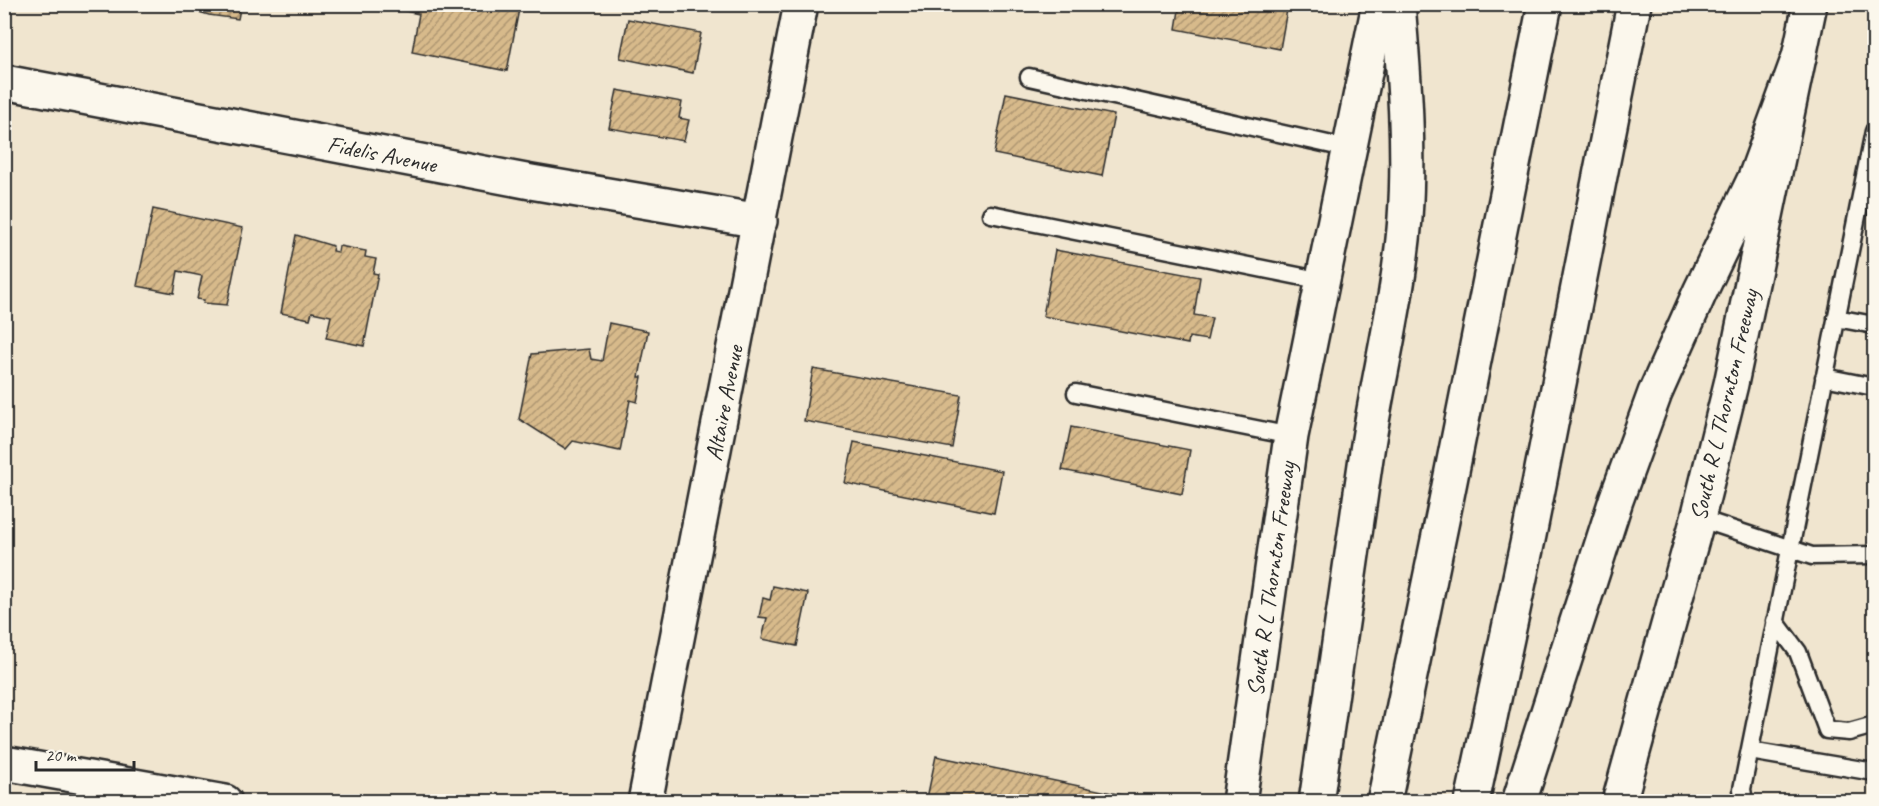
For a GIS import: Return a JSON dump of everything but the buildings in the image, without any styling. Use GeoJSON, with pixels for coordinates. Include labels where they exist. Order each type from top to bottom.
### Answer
{"type":"FeatureCollection","features":[{"type":"Feature","properties":{"kind":"main road","name":"Altaire Avenue"},"geometry":{"type":"LineString","coordinates":[[645,801],[801,4]]}},
{"type":"Feature","properties":{"kind":"main road","name":"South R L Thornton Freeway"},"geometry":{"type":"LineString","coordinates":[[1239,801],[1292,436],[1379,4]]}},
{"type":"Feature","properties":{"kind":"main road"},"geometry":{"type":"LineString","coordinates":[[1316,801],[1370,433],[1399,272],[1405,218],[1407,156],[1404,73],[1398,4]]}},
{"type":"Feature","properties":{"kind":"main road"},"geometry":{"type":"LineString","coordinates":[[1383,801],[1443,517],[1545,4]]}},
{"type":"Feature","properties":{"kind":"main road"},"geometry":{"type":"LineString","coordinates":[[1472,801],[1532,523],[1634,4]]}},
{"type":"Feature","properties":{"kind":"main road","name":"South R L Thornton Freeway"},"geometry":{"type":"LineString","coordinates":[[1619,801],[1698,518],[1731,384],[1810,4]]}},
{"type":"Feature","properties":{"kind":"main road"},"geometry":{"type":"LineString","coordinates":[[1519,801],[1616,500],[1655,393],[1755,178],[1799,57]]}},
{"type":"Feature","properties":{"kind":"main road","name":"Fidelis Avenue"},"geometry":{"type":"LineString","coordinates":[[4,82],[531,183],[760,221]]}},
{"type":"Feature","properties":{"kind":"main road"},"geometry":{"type":"LineString","coordinates":[[4,763],[225,801]]}},
{"type":"Feature","properties":{"kind":"lane"},"geometry":{"type":"LineString","coordinates":[[1029,77],[1350,148]]}},
{"type":"Feature","properties":{"kind":"lane"},"geometry":{"type":"LineString","coordinates":[[1744,801],[1742,789],[1875,131]]}},
{"type":"Feature","properties":{"kind":"lane"},"geometry":{"type":"LineString","coordinates":[[991,214],[1323,281]]}},
{"type":"Feature","properties":{"kind":"lane"},"geometry":{"type":"LineString","coordinates":[[1836,318],[1875,325]]}},
{"type":"Feature","properties":{"kind":"lane"},"geometry":{"type":"LineString","coordinates":[[1824,377],[1875,387]]}},
{"type":"Feature","properties":{"kind":"lane"},"geometry":{"type":"LineString","coordinates":[[1076,393],[1292,436]]}},
{"type":"Feature","properties":{"kind":"lane"},"geometry":{"type":"LineString","coordinates":[[1698,518],[1812,556],[1875,555]]}},
{"type":"Feature","properties":{"kind":"lane"},"geometry":{"type":"LineString","coordinates":[[1775,621],[1798,651],[1827,730],[1849,732],[1875,725]]}},
{"type":"Feature","properties":{"kind":"lane"},"geometry":{"type":"LineString","coordinates":[[1750,751],[1875,772]]}}]}
